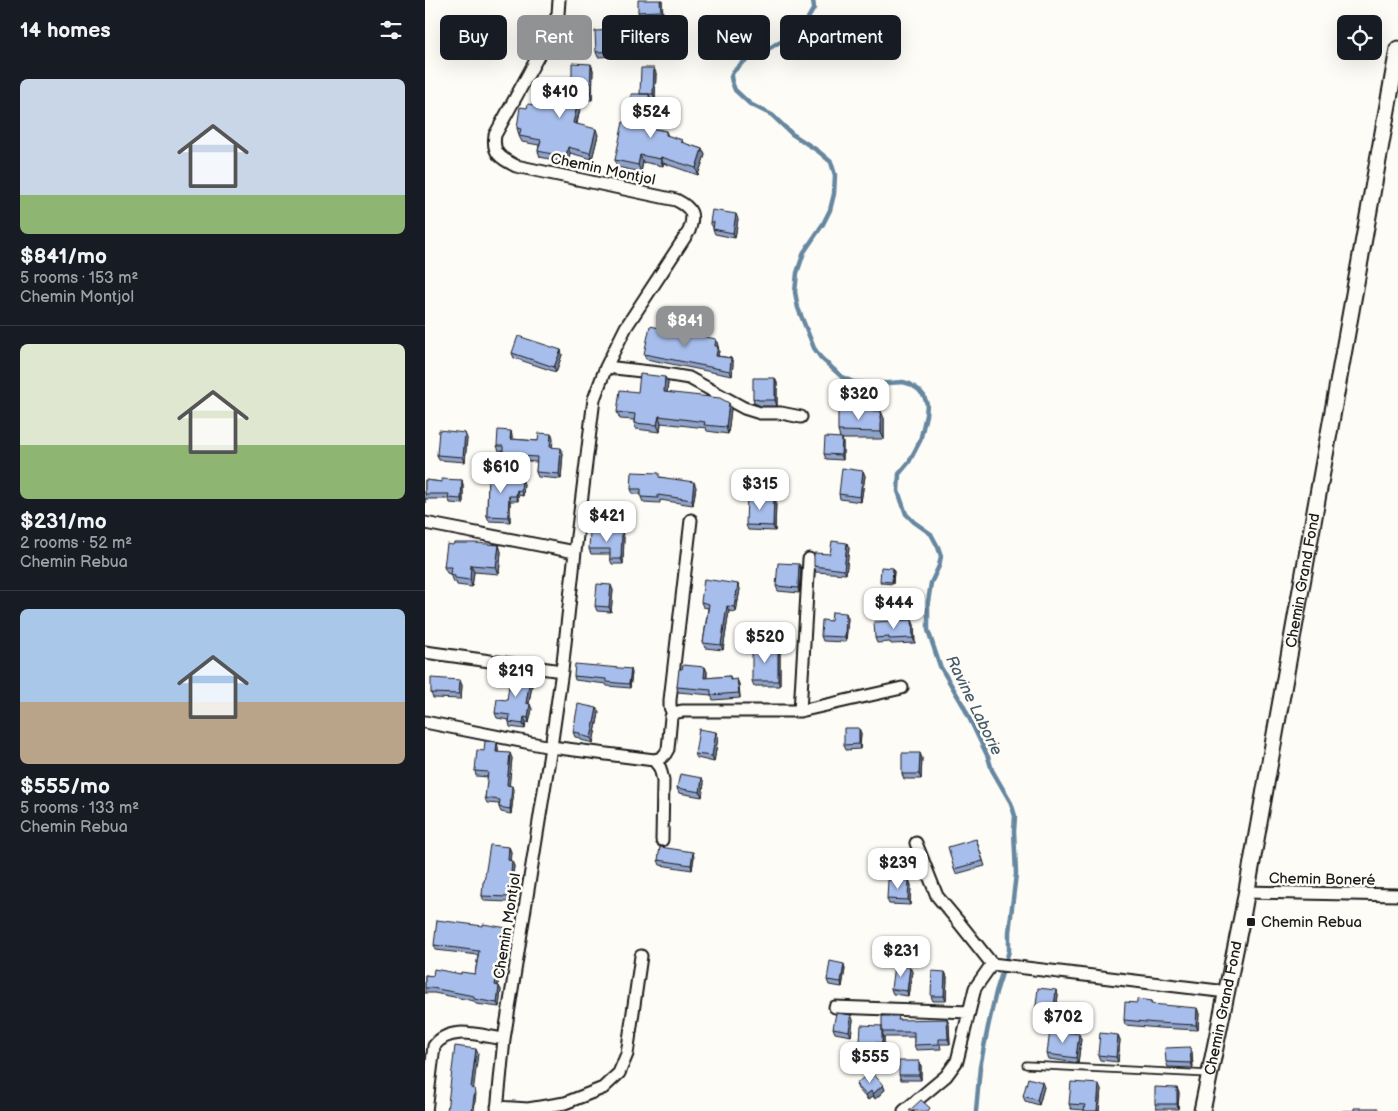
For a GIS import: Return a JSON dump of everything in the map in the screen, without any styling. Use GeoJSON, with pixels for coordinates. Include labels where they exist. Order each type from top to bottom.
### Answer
{"type":"FeatureCollection","features":[{"type":"Feature","properties":{"kind":"street","name":"Chemin Montjol"},"geometry":{"type":"LineString","coordinates":[[497,1109],[504,1039],[562,671],[594,399],[606,367],[626,327],[689,231],[693,219],[690,210],[676,200],[516,166],[506,161],[495,150],[495,134],[541,51],[558,14],[559,0]]}},
{"type":"Feature","properties":{"kind":"street","name":"Chemin Grand Fond"},"geometry":{"type":"LineString","coordinates":[[1202,1111],[1246,892],[1398,48]]}},
{"type":"Feature","properties":{"kind":"street"},"geometry":{"type":"LineString","coordinates":[[606,367],[689,378],[744,408],[761,413],[781,413],[801,417]]}},
{"type":"Feature","properties":{"kind":"street"},"geometry":{"type":"LineString","coordinates":[[425,722],[551,747],[654,760],[663,756],[667,749],[673,714],[670,700],[691,520]]}},
{"type":"Feature","properties":{"kind":"street"},"geometry":{"type":"LineString","coordinates":[[425,523],[575,552]]}},
{"type":"Feature","properties":{"kind":"street"},"geometry":{"type":"LineString","coordinates":[[800,711],[809,559]]}},
{"type":"Feature","properties":{"kind":"street"},"geometry":{"type":"LineString","coordinates":[[425,652],[562,671]]}},
{"type":"Feature","properties":{"kind":"street"},"geometry":{"type":"LineString","coordinates":[[673,714],[683,711],[800,711],[902,688]]}},
{"type":"Feature","properties":{"kind":"street"},"geometry":{"type":"LineString","coordinates":[[654,760],[660,768],[663,780],[662,840]]}},
{"type":"Feature","properties":{"kind":"street"},"geometry":{"type":"LineString","coordinates":[[916,843],[937,896],[996,964],[1227,992]]}},
{"type":"Feature","properties":{"kind":"street","name":"Chemin Boneré"},"geometry":{"type":"LineString","coordinates":[[1246,892],[1398,895]]}},
{"type":"Feature","properties":{"kind":"street"},"geometry":{"type":"LineString","coordinates":[[497,1109],[528,1109],[565,1103],[603,1088],[619,1073],[627,1054],[641,956]]}},
{"type":"Feature","properties":{"kind":"street"},"geometry":{"type":"LineString","coordinates":[[904,1111],[946,1076],[957,1061],[975,988],[996,964]]}},
{"type":"Feature","properties":{"kind":"street"},"geometry":{"type":"LineString","coordinates":[[835,1007],[969,1012]]}},
{"type":"Feature","properties":{"kind":"street"},"geometry":{"type":"LineString","coordinates":[[427,1111],[430,1046],[447,1035],[459,1032],[504,1039]]}},
{"type":"Feature","properties":{"kind":"lane"},"geometry":{"type":"LineString","coordinates":[[1026,1065],[1209,1074]]}},
{"type":"Feature","properties":{"kind":"building"},"geometry":{"type":"Polygon","coordinates":[[[638,0],[660,0],[661,11],[638,12],[638,0]]]}},
{"type":"Feature","properties":{"kind":"building"},"geometry":{"type":"Polygon","coordinates":[[[595,31],[602,31],[602,52],[596,52],[595,31]]]}},
{"type":"Feature","properties":{"kind":"building"},"geometry":{"type":"Polygon","coordinates":[[[572,63],[591,64],[590,94],[580,94],[573,123],[596,129],[590,153],[568,147],[566,157],[538,151],[541,140],[519,136],[521,129],[517,128],[520,107],[527,108],[528,104],[548,107],[548,105],[567,109],[568,78],[572,78],[572,63]]]}},
{"type":"Feature","properties":{"kind":"building"},"geometry":{"type":"Polygon","coordinates":[[[641,68],[654,68],[653,94],[640,94],[641,68]]]}},
{"type":"Feature","properties":{"kind":"building"},"geometry":{"type":"Polygon","coordinates":[[[631,94],[649,94],[650,128],[666,131],[666,135],[702,149],[696,168],[661,157],[660,159],[640,155],[638,165],[615,160],[623,122],[632,124],[631,94]]]}},
{"type":"Feature","properties":{"kind":"building"},"geometry":{"type":"Polygon","coordinates":[[[712,210],[736,214],[733,233],[713,229],[714,222],[710,222],[712,210]]]}},
{"type":"Feature","properties":{"kind":"building"},"geometry":{"type":"Polygon","coordinates":[[[650,326],[716,339],[715,346],[718,346],[716,356],[731,358],[730,371],[644,354],[650,326]]]}},
{"type":"Feature","properties":{"kind":"building"},"geometry":{"type":"Polygon","coordinates":[[[518,336],[561,350],[554,367],[512,353],[518,336]]]}},
{"type":"Feature","properties":{"kind":"building"},"geometry":{"type":"Polygon","coordinates":[[[640,374],[665,377],[664,392],[720,398],[729,403],[726,427],[704,425],[705,422],[659,416],[657,425],[634,423],[635,414],[617,412],[620,390],[638,392],[640,374]]]}},
{"type":"Feature","properties":{"kind":"building"},"geometry":{"type":"Polygon","coordinates":[[[753,378],[775,378],[775,400],[753,398],[753,378]]]}},
{"type":"Feature","properties":{"kind":"building"},"geometry":{"type":"Polygon","coordinates":[[[838,410],[881,411],[881,432],[838,431],[838,410]]]}},
{"type":"Feature","properties":{"kind":"building"},"geometry":{"type":"Polygon","coordinates":[[[439,430],[465,433],[463,457],[437,455],[439,430]]]}},
{"type":"Feature","properties":{"kind":"building"},"geometry":{"type":"Polygon","coordinates":[[[498,430],[511,431],[510,439],[538,441],[539,433],[551,434],[550,447],[561,448],[559,474],[536,472],[537,457],[503,455],[503,446],[497,446],[498,430]]]}},
{"type":"Feature","properties":{"kind":"building"},"geometry":{"type":"Polygon","coordinates":[[[825,437],[842,438],[841,455],[824,454],[825,437]]]}},
{"type":"Feature","properties":{"kind":"building"},"geometry":{"type":"Polygon","coordinates":[[[842,468],[863,471],[860,497],[839,494],[842,468]]]}},
{"type":"Feature","properties":{"kind":"building"},"geometry":{"type":"Polygon","coordinates":[[[632,472],[659,473],[659,477],[694,482],[692,500],[658,495],[658,498],[641,497],[641,489],[631,489],[632,472]]]}},
{"type":"Feature","properties":{"kind":"building"},"geometry":{"type":"Polygon","coordinates":[[[488,475],[522,479],[521,491],[517,490],[516,496],[509,496],[508,517],[487,516],[488,475]]]}},
{"type":"Feature","properties":{"kind":"building"},"geometry":{"type":"Polygon","coordinates":[[[442,479],[462,480],[461,499],[448,498],[449,494],[425,494],[425,480],[442,482],[442,479]]]}},
{"type":"Feature","properties":{"kind":"building"},"geometry":{"type":"Polygon","coordinates":[[[747,495],[774,496],[773,526],[746,525],[747,495]]]}},
{"type":"Feature","properties":{"kind":"building"},"geometry":{"type":"Polygon","coordinates":[[[590,531],[622,532],[621,559],[610,559],[610,549],[589,549],[590,531]]]}},
{"type":"Feature","properties":{"kind":"building"},"geometry":{"type":"Polygon","coordinates":[[[832,541],[847,543],[844,570],[814,566],[814,553],[830,554],[832,541]]]}},
{"type":"Feature","properties":{"kind":"building"},"geometry":{"type":"Polygon","coordinates":[[[454,543],[499,545],[496,567],[471,565],[470,580],[455,578],[455,576],[450,575],[451,567],[444,567],[447,544],[453,545],[454,543]]]}},
{"type":"Feature","properties":{"kind":"building"},"geometry":{"type":"Polygon","coordinates":[[[778,563],[799,564],[798,588],[776,586],[778,563]]]}},
{"type":"Feature","properties":{"kind":"building"},"geometry":{"type":"Polygon","coordinates":[[[881,567],[893,568],[892,582],[880,581],[881,567]]]}},
{"type":"Feature","properties":{"kind":"building"},"geometry":{"type":"Polygon","coordinates":[[[704,579],[738,584],[734,607],[727,606],[721,645],[703,643],[709,604],[701,602],[704,579]]]}},
{"type":"Feature","properties":{"kind":"building"},"geometry":{"type":"Polygon","coordinates":[[[597,584],[611,585],[609,607],[595,606],[597,584]]]}},
{"type":"Feature","properties":{"kind":"building"},"geometry":{"type":"Polygon","coordinates":[[[832,612],[846,613],[845,637],[821,636],[822,620],[831,621],[832,612]]]}},
{"type":"Feature","properties":{"kind":"building"},"geometry":{"type":"Polygon","coordinates":[[[912,620],[913,638],[875,638],[874,622],[912,620]]]}},
{"type":"Feature","properties":{"kind":"building"},"geometry":{"type":"Polygon","coordinates":[[[752,647],[778,647],[778,681],[752,681],[752,647]]]}},
{"type":"Feature","properties":{"kind":"building"},"geometry":{"type":"Polygon","coordinates":[[[575,664],[631,669],[629,684],[606,682],[606,679],[574,676],[575,664]]]}},
{"type":"Feature","properties":{"kind":"building"},"geometry":{"type":"Polygon","coordinates":[[[683,665],[705,667],[704,678],[730,676],[730,680],[737,679],[739,693],[711,695],[711,690],[677,687],[679,669],[682,669],[683,665]]]}},
{"type":"Feature","properties":{"kind":"building"},"geometry":{"type":"Polygon","coordinates":[[[511,671],[531,674],[526,703],[530,704],[528,718],[524,717],[523,724],[509,722],[510,715],[495,713],[497,699],[507,700],[511,671]]]}},
{"type":"Feature","properties":{"kind":"building"},"geometry":{"type":"Polygon","coordinates":[[[431,678],[460,680],[459,694],[431,693],[431,678]]]}},
{"type":"Feature","properties":{"kind":"building"},"geometry":{"type":"Polygon","coordinates":[[[578,704],[597,708],[591,738],[573,732],[578,704]]]}},
{"type":"Feature","properties":{"kind":"building"},"geometry":{"type":"Polygon","coordinates":[[[844,728],[859,728],[859,744],[844,745],[844,728]]]}},
{"type":"Feature","properties":{"kind":"building"},"geometry":{"type":"Polygon","coordinates":[[[699,729],[716,732],[712,756],[695,754],[699,729]]]}},
{"type":"Feature","properties":{"kind":"building"},"geometry":{"type":"Polygon","coordinates":[[[485,741],[497,742],[496,752],[510,753],[507,785],[512,786],[510,809],[499,807],[500,800],[485,798],[488,772],[475,771],[477,750],[484,751],[485,741]]]}},
{"type":"Feature","properties":{"kind":"building"},"geometry":{"type":"Polygon","coordinates":[[[902,753],[920,753],[919,774],[902,774],[902,753]]]}},
{"type":"Feature","properties":{"kind":"building"},"geometry":{"type":"Polygon","coordinates":[[[680,774],[702,778],[700,792],[677,788],[680,774]]]}},
{"type":"Feature","properties":{"kind":"building"},"geometry":{"type":"Polygon","coordinates":[[[976,839],[983,861],[954,869],[948,847],[976,839]]]}},
{"type":"Feature","properties":{"kind":"building"},"geometry":{"type":"Polygon","coordinates":[[[490,845],[509,847],[508,860],[512,861],[509,897],[482,896],[490,845]]]}},
{"type":"Feature","properties":{"kind":"building"},"geometry":{"type":"Polygon","coordinates":[[[660,847],[693,852],[691,865],[658,860],[660,847]]]}},
{"type":"Feature","properties":{"kind":"building"},"geometry":{"type":"Polygon","coordinates":[[[888,880],[909,880],[908,900],[887,899],[888,880]]]}},
{"type":"Feature","properties":{"kind":"building"},"geometry":{"type":"Polygon","coordinates":[[[437,920],[507,928],[503,956],[500,955],[495,985],[499,986],[497,1003],[474,999],[474,996],[425,988],[425,975],[433,976],[434,969],[461,974],[461,972],[475,974],[479,951],[434,945],[437,920]]]}},
{"type":"Feature","properties":{"kind":"building"},"geometry":{"type":"Polygon","coordinates":[[[830,961],[844,964],[841,982],[827,980],[830,961]]]}},
{"type":"Feature","properties":{"kind":"building"},"geometry":{"type":"Polygon","coordinates":[[[894,965],[910,967],[907,991],[891,989],[894,965]]]}},
{"type":"Feature","properties":{"kind":"building"},"geometry":{"type":"Polygon","coordinates":[[[932,971],[945,972],[944,996],[931,996],[932,971]]]}},
{"type":"Feature","properties":{"kind":"building"},"geometry":{"type":"Polygon","coordinates":[[[1038,988],[1056,990],[1053,1016],[1035,1014],[1038,988]]]}},
{"type":"Feature","properties":{"kind":"building"},"geometry":{"type":"Polygon","coordinates":[[[1137,999],[1151,1001],[1151,1004],[1197,1008],[1196,1025],[1124,1020],[1125,1002],[1137,1003],[1137,999]]]}},
{"type":"Feature","properties":{"kind":"building"},"geometry":{"type":"Polygon","coordinates":[[[836,1013],[851,1015],[849,1031],[833,1028],[836,1013]]]}},
{"type":"Feature","properties":{"kind":"building"},"geometry":{"type":"Polygon","coordinates":[[[882,1016],[899,1016],[898,1020],[947,1019],[948,1039],[939,1039],[939,1044],[914,1045],[914,1032],[882,1032],[882,1016]]]}},
{"type":"Feature","properties":{"kind":"building"},"geometry":{"type":"Polygon","coordinates":[[[861,1025],[882,1026],[882,1043],[860,1042],[861,1025]]]}},
{"type":"Feature","properties":{"kind":"building"},"geometry":{"type":"Polygon","coordinates":[[[1050,1030],[1079,1034],[1076,1058],[1047,1054],[1050,1030]]]}},
{"type":"Feature","properties":{"kind":"building"},"geometry":{"type":"Polygon","coordinates":[[[1100,1033],[1118,1035],[1116,1057],[1098,1055],[1100,1033]]]}},
{"type":"Feature","properties":{"kind":"building"},"geometry":{"type":"Polygon","coordinates":[[[455,1046],[476,1049],[471,1088],[475,1089],[472,1111],[447,1111],[455,1046]]]}},
{"type":"Feature","properties":{"kind":"building"},"geometry":{"type":"Polygon","coordinates":[[[1190,1047],[1191,1063],[1166,1062],[1165,1048],[1190,1047]]]}},
{"type":"Feature","properties":{"kind":"building"},"geometry":{"type":"Polygon","coordinates":[[[899,1061],[919,1061],[919,1075],[899,1075],[899,1061]]]}},
{"type":"Feature","properties":{"kind":"building"},"geometry":{"type":"Polygon","coordinates":[[[871,1071],[883,1085],[873,1094],[871,1091],[866,1095],[856,1084],[871,1071]]]}},
{"type":"Feature","properties":{"kind":"building"},"geometry":{"type":"Polygon","coordinates":[[[1028,1078],[1042,1082],[1037,1100],[1023,1096],[1028,1078]]]}},
{"type":"Feature","properties":{"kind":"building"},"geometry":{"type":"Polygon","coordinates":[[[1071,1082],[1099,1084],[1097,1111],[1084,1111],[1085,1105],[1069,1104],[1071,1082]]]}},
{"type":"Feature","properties":{"kind":"building"},"geometry":{"type":"Polygon","coordinates":[[[1155,1087],[1177,1088],[1177,1104],[1155,1104],[1155,1087]]]}},
{"type":"Feature","properties":{"kind":"building"},"geometry":{"type":"Polygon","coordinates":[[[921,1100],[930,1108],[928,1111],[909,1111],[921,1100]]]}},
{"type":"Feature","properties":{"kind":"building"},"geometry":{"type":"Polygon","coordinates":[[[1354,1108],[1378,1108],[1378,1111],[1354,1111],[1354,1108]]]}},
{"type":"Feature","properties":{"kind":"waterway","name":"Ravine Laborie"},"geometry":{"type":"LineString","coordinates":[[813,0],[814,8],[807,20],[789,36],[743,62],[733,72],[731,77],[735,90],[750,104],[772,115],[792,134],[831,162],[835,175],[834,194],[830,210],[804,252],[797,273],[795,292],[798,308],[814,348],[821,358],[842,377],[853,382],[874,384],[903,382],[910,384],[919,390],[927,404],[920,441],[909,462],[899,474],[898,491],[906,514],[931,534],[941,556],[939,566],[931,583],[928,602],[928,630],[940,666],[963,705],[988,757],[992,770],[1011,803],[1015,816],[1016,874],[1009,932],[1009,951],[996,992],[988,1027],[980,1067],[976,1111]]}},
{"type":"Feature","properties":{"kind":"place","name":"Chemin Rebua"},"geometry":{"type":"Point","coordinates":[1251,922]}}]}
